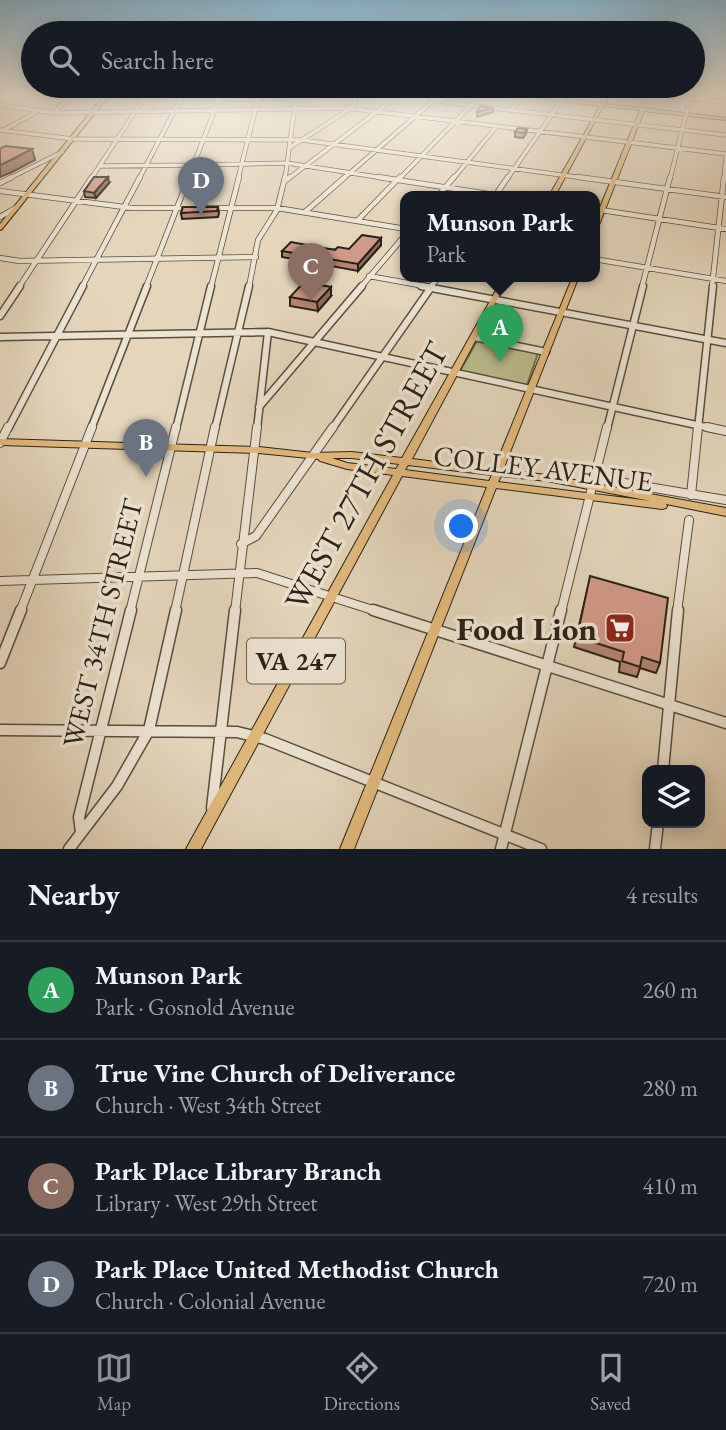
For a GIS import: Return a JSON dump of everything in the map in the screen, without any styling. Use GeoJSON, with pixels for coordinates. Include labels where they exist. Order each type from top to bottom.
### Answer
{"type":"FeatureCollection","features":[{"type":"Feature","properties":{"kind":"main road"},"geometry":{"type":"LineString","coordinates":[[0,228],[78,134]]}},
{"type":"Feature","properties":{"kind":"main road"},"geometry":{"type":"LineString","coordinates":[[554,191],[586,134]]}},
{"type":"Feature","properties":{"kind":"main road"},"geometry":{"type":"LineString","coordinates":[[600,217],[633,134]]}},
{"type":"Feature","properties":{"kind":"main road","name":"WEST 27TH STREET"},"geometry":{"type":"LineString","coordinates":[[192,849],[504,282]]}},
{"type":"Feature","properties":{"kind":"main road"},"geometry":{"type":"LineString","coordinates":[[347,849],[574,282]]}},
{"type":"Feature","properties":{"kind":"main road","name":"COLLEY AVENUE"},"geometry":{"type":"LineString","coordinates":[[0,443],[253,450],[313,456],[352,455],[402,467],[592,487],[726,512]]}},
{"type":"Feature","properties":{"kind":"main road","name":"COLLEY AVENUE"},"geometry":{"type":"LineString","coordinates":[[592,487],[726,518]]}},
{"type":"Feature","properties":{"kind":"street"},"geometry":{"type":"LineString","coordinates":[[31,134],[73,139],[302,140],[724,197]]}},
{"type":"Feature","properties":{"kind":"street"},"geometry":{"type":"LineString","coordinates":[[0,316],[120,134]]}},
{"type":"Feature","properties":{"kind":"street"},"geometry":{"type":"LineString","coordinates":[[0,443],[162,134]]}},
{"type":"Feature","properties":{"kind":"street"},"geometry":{"type":"LineString","coordinates":[[0,663],[157,259],[180,208],[206,134]]}},
{"type":"Feature","properties":{"kind":"street","name":"WEST 34TH STREET"},"geometry":{"type":"LineString","coordinates":[[82,833],[79,817],[249,134]]}},
{"type":"Feature","properties":{"kind":"street"},"geometry":{"type":"LineString","coordinates":[[69,849],[117,786],[149,730],[164,671],[181,575],[240,333],[260,234],[278,208],[292,134]]}},
{"type":"Feature","properties":{"kind":"street"},"geometry":{"type":"LineString","coordinates":[[289,148],[311,134]]}},
{"type":"Feature","properties":{"kind":"street"},"geometry":{"type":"LineString","coordinates":[[285,181],[348,134]]}},
{"type":"Feature","properties":{"kind":"street"},"geometry":{"type":"LineString","coordinates":[[305,212],[396,134]]}},
{"type":"Feature","properties":{"kind":"street"},"geometry":{"type":"LineString","coordinates":[[357,220],[443,134]]}},
{"type":"Feature","properties":{"kind":"street"},"geometry":{"type":"LineString","coordinates":[[442,191],[491,134]]}},
{"type":"Feature","properties":{"kind":"street"},"geometry":{"type":"LineString","coordinates":[[498,191],[539,134]]}},
{"type":"Feature","properties":{"kind":"street"},"geometry":{"type":"LineString","coordinates":[[554,134],[726,155],[722,228],[713,279],[691,495]]}},
{"type":"Feature","properties":{"kind":"street"},"geometry":{"type":"LineString","coordinates":[[501,849],[681,134]]}},
{"type":"Feature","properties":{"kind":"street"},"geometry":{"type":"LineString","coordinates":[[0,183],[62,152]]}},
{"type":"Feature","properties":{"kind":"street"},"geometry":{"type":"LineString","coordinates":[[99,166],[287,164],[470,191]]}},
{"type":"Feature","properties":{"kind":"street"},"geometry":{"type":"LineString","coordinates":[[0,191],[124,207],[180,208]]}},
{"type":"Feature","properties":{"kind":"street"},"geometry":{"type":"LineString","coordinates":[[0,217],[17,207]]}},
{"type":"Feature","properties":{"kind":"street"},"geometry":{"type":"LineString","coordinates":[[205,208],[278,208],[357,220],[400,230]]}},
{"type":"Feature","properties":{"kind":"street"},"geometry":{"type":"LineString","coordinates":[[600,210],[722,228]]}},
{"type":"Feature","properties":{"kind":"street"},"geometry":{"type":"LineString","coordinates":[[258,407],[400,237]]}},
{"type":"Feature","properties":{"kind":"street"},"geometry":{"type":"LineString","coordinates":[[0,258],[36,261],[256,257]]}},
{"type":"Feature","properties":{"kind":"street"},"geometry":{"type":"LineString","coordinates":[[600,261],[726,281]]}},
{"type":"Feature","properties":{"kind":"street"},"geometry":{"type":"LineString","coordinates":[[369,276],[400,282]]}},
{"type":"Feature","properties":{"kind":"street"},"geometry":{"type":"LineString","coordinates":[[403,282],[726,343]]}},
{"type":"Feature","properties":{"kind":"street"},"geometry":{"type":"LineString","coordinates":[[241,544],[256,536],[435,282]]}},
{"type":"Feature","properties":{"kind":"street"},"geometry":{"type":"LineString","coordinates":[[211,815],[268,332]]}},
{"type":"Feature","properties":{"kind":"street"},"geometry":{"type":"LineString","coordinates":[[0,337],[268,332],[726,431]]}},
{"type":"Feature","properties":{"kind":"street"},"geometry":{"type":"LineString","coordinates":[[474,337],[546,352]]}},
{"type":"Feature","properties":{"kind":"street"},"geometry":{"type":"LineString","coordinates":[[592,487],[726,500]]}},
{"type":"Feature","properties":{"kind":"street"},"geometry":{"type":"LineString","coordinates":[[664,765],[674,638],[689,520]]}},
{"type":"Feature","properties":{"kind":"street"},"geometry":{"type":"LineString","coordinates":[[0,580],[257,573],[726,723]]}},
{"type":"Feature","properties":{"kind":"street"},"geometry":{"type":"LineString","coordinates":[[0,730],[219,730],[254,736],[541,849]]}},
{"type":"Feature","properties":{"kind":"street"},"geometry":{"type":"LineString","coordinates":[[655,849],[657,828]]}},
{"type":"Feature","properties":{"kind":"green space"},"geometry":{"type":"Polygon","coordinates":[[[477,341],[538,353],[527,385],[460,371],[477,341]]]}},
{"type":"Feature","properties":{"kind":"building"},"geometry":{"type":"Polygon","coordinates":[[[5,146],[32,149],[0,165],[0,149],[5,146]]]}},
{"type":"Feature","properties":{"kind":"building"},"geometry":{"type":"Polygon","coordinates":[[[94,177],[108,177],[94,193],[84,191],[94,177]]]}},
{"type":"Feature","properties":{"kind":"building"},"geometry":{"type":"Polygon","coordinates":[[[183,207],[218,207],[217,211],[181,213],[183,207]]]}},
{"type":"Feature","properties":{"kind":"building"},"geometry":{"type":"Polygon","coordinates":[[[362,235],[381,238],[358,264],[282,251],[291,242],[335,250],[338,247],[349,249],[362,235]]]}},
{"type":"Feature","properties":{"kind":"building"},"geometry":{"type":"Polygon","coordinates":[[[304,282],[331,287],[317,302],[290,297],[304,282]]]}},
{"type":"Feature","properties":{"kind":"building","name":"Food Lion"},"geometry":{"type":"Polygon","coordinates":[[[590,576],[668,598],[660,663],[642,657],[640,667],[622,661],[624,652],[577,637],[590,576]]]}},
{"type":"Feature","properties":{"kind":"place","name":"Park Place United Methodist Church"},"geometry":{"type":"Point","coordinates":[201,215]}},
{"type":"Feature","properties":{"kind":"place","name":"Park Place Library Branch"},"geometry":{"type":"Point","coordinates":[311,301]}},
{"type":"Feature","properties":{"kind":"place","name":"Munson Park"},"geometry":{"type":"Point","coordinates":[500,362]}},
{"type":"Feature","properties":{"kind":"place","name":"True Vine Church of Deliverance"},"geometry":{"type":"Point","coordinates":[146,477]}},
{"type":"Feature","properties":{"kind":"place","name":"Food Lion"},"geometry":{"type":"Point","coordinates":[620,628]}}]}
